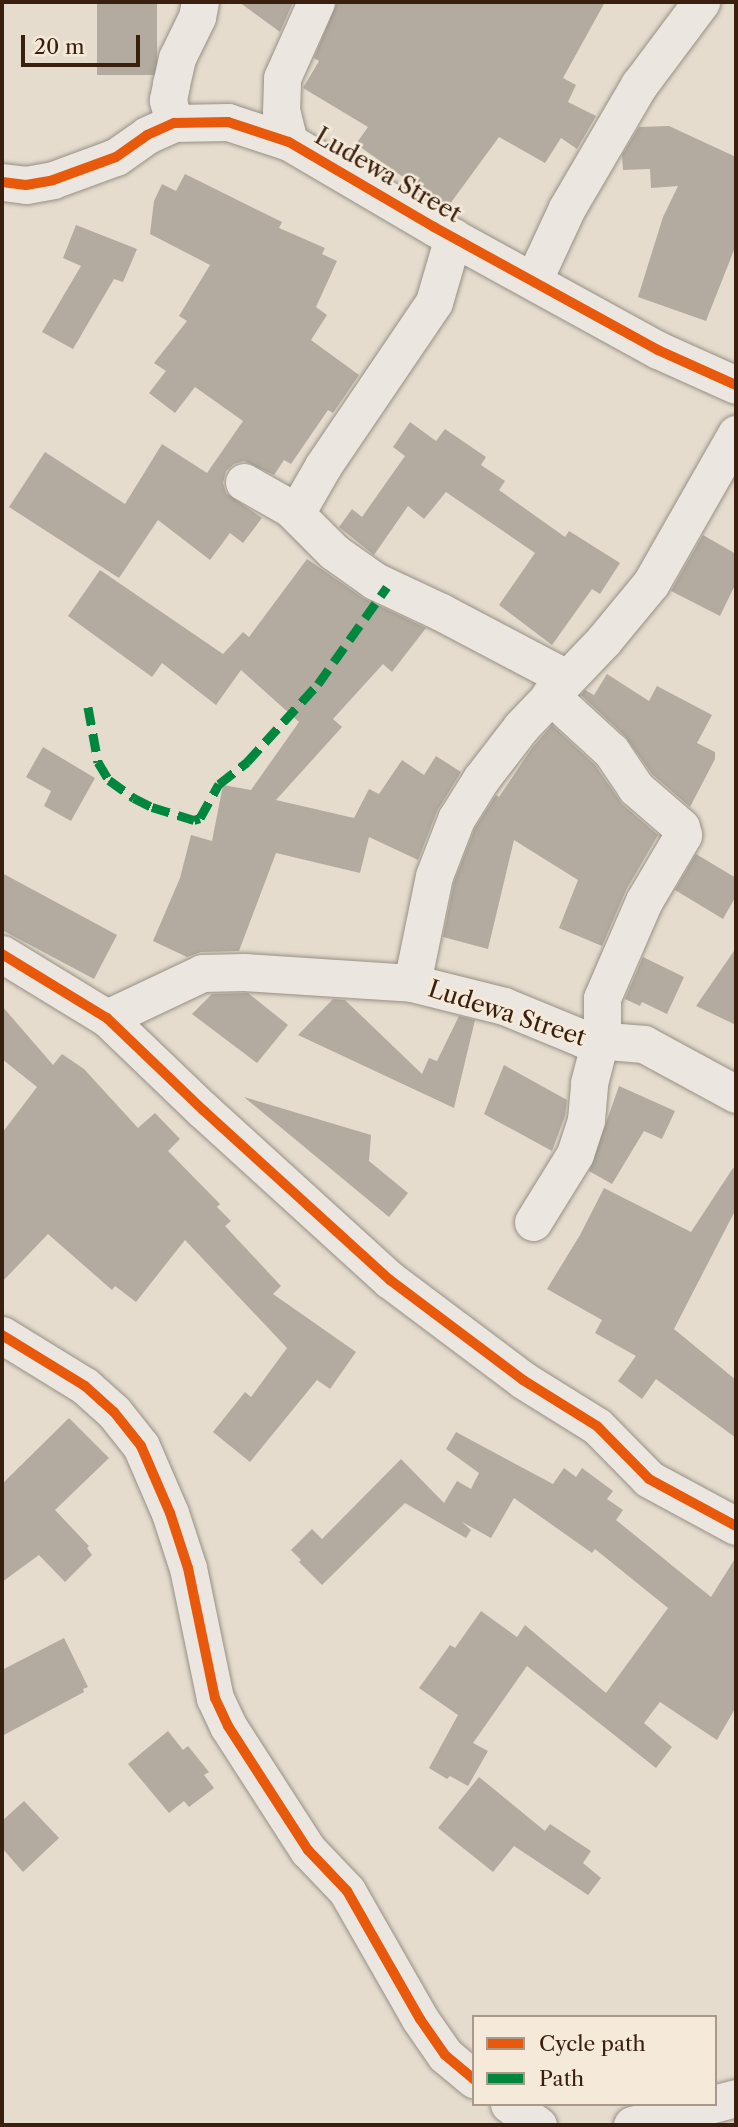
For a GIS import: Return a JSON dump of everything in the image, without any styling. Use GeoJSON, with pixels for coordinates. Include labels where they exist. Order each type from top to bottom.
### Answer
{"type":"FeatureCollection","features":[{"type":"Feature","properties":{"kind":"street"},"geometry":{"type":"LineString","coordinates":[[174,123],[168,100],[171,84],[177,58],[197,17],[200,2]]}},
{"type":"Feature","properties":{"kind":"street"},"geometry":{"type":"LineString","coordinates":[[289,142],[281,111],[282,78],[316,2]]}},
{"type":"Feature","properties":{"kind":"street"},"geometry":{"type":"LineString","coordinates":[[534,279],[567,208],[639,85],[701,2]]}},
{"type":"Feature","properties":{"kind":"street","name":"Ludewa Street"},"geometry":{"type":"LineString","coordinates":[[2,182],[26,184],[53,180],[116,156],[147,135],[174,123],[228,122],[289,142],[453,237],[534,279],[658,350],[736,385]]}},
{"type":"Feature","properties":{"kind":"street"},"geometry":{"type":"LineString","coordinates":[[296,513],[323,466],[434,302],[453,237]]}},
{"type":"Feature","properties":{"kind":"street"},"geometry":{"type":"LineString","coordinates":[[412,983],[434,877],[448,834],[481,779],[521,727],[604,640],[651,583],[736,434]]}},
{"type":"Feature","properties":{"kind":"street"},"geometry":{"type":"LineString","coordinates":[[244,482],[296,513],[334,552],[375,581],[441,612],[558,686],[611,751],[636,788],[681,827],[683,835],[643,901],[602,998],[602,1033],[598,1041],[586,1120],[575,1154],[533,1222]]}},
{"type":"Feature","properties":{"kind":"street"},"geometry":{"type":"LineString","coordinates":[[2,954],[107,1018],[203,1110],[390,1280],[523,1380],[597,1426],[649,1479],[736,1526]]}},
{"type":"Feature","properties":{"kind":"street","name":"Ludewa Street"},"geometry":{"type":"LineString","coordinates":[[107,1018],[202,973],[256,972],[412,983],[504,1006],[568,1034],[598,1041],[644,1044],[736,1094]]}},
{"type":"Feature","properties":{"kind":"street"},"geometry":{"type":"LineString","coordinates":[[2,1335],[85,1386],[114,1412],[141,1446],[170,1513],[188,1568],[215,1698],[228,1726],[308,1850],[347,1891],[432,2037],[445,2054],[472,2077]]}},
{"type":"Feature","properties":{"kind":"street"},"geometry":{"type":"LineString","coordinates":[[717,2103],[736,2098]]}},
{"type":"Feature","properties":{"kind":"street"},"geometry":{"type":"LineString","coordinates":[[512,2106],[538,2125]]}},
{"type":"Feature","properties":{"kind":"street"},"geometry":{"type":"LineString","coordinates":[[632,2125],[705,2106]]}},
{"type":"Feature","properties":{"kind":"building"},"geometry":{"type":"Polygon","coordinates":[[[97,2],[157,2],[157,75],[97,75],[97,2]]]}},
{"type":"Feature","properties":{"kind":"building"},"geometry":{"type":"Polygon","coordinates":[[[239,2],[293,2],[280,32],[239,2]]]}},
{"type":"Feature","properties":{"kind":"building"},"geometry":{"type":"Polygon","coordinates":[[[337,2],[605,2],[563,78],[576,85],[568,102],[596,116],[577,149],[561,138],[545,163],[499,137],[447,208],[356,144],[368,127],[303,88],[319,61],[314,58],[337,2]]]}},
{"type":"Feature","properties":{"kind":"building"},"geometry":{"type":"Polygon","coordinates":[[[669,126],[736,157],[736,245],[706,321],[638,297],[663,217],[678,186],[651,188],[650,169],[623,170],[622,155],[639,127],[669,126]]]}},
{"type":"Feature","properties":{"kind":"building"},"geometry":{"type":"Polygon","coordinates":[[[185,174],[282,222],[279,228],[325,248],[322,254],[337,261],[316,307],[327,315],[311,340],[359,375],[333,413],[328,410],[291,464],[284,460],[274,475],[244,461],[234,464],[226,471],[223,483],[226,493],[262,518],[243,543],[230,533],[210,560],[158,520],[119,578],[9,507],[45,452],[125,504],[162,444],[207,473],[243,421],[195,387],[175,413],[149,393],[166,371],[154,363],[187,321],[179,316],[210,265],[150,234],[154,201],[162,184],[176,191],[185,174]]]}},
{"type":"Feature","properties":{"kind":"building"},"geometry":{"type":"Polygon","coordinates":[[[76,225],[137,249],[123,282],[114,279],[73,349],[42,332],[81,266],[63,258],[76,225]]]}},
{"type":"Feature","properties":{"kind":"building"},"geometry":{"type":"Polygon","coordinates":[[[410,422],[436,441],[445,429],[486,457],[481,465],[505,481],[499,490],[565,537],[569,531],[620,563],[600,594],[592,589],[552,645],[499,605],[535,553],[446,492],[424,519],[408,506],[374,555],[339,527],[352,509],[362,517],[405,456],[393,447],[410,422]]]}},
{"type":"Feature","properties":{"kind":"building"},"geometry":{"type":"Polygon","coordinates":[[[703,535],[736,554],[736,583],[720,616],[671,591],[703,535]]]}},
{"type":"Feature","properties":{"kind":"building"},"geometry":{"type":"Polygon","coordinates":[[[307,559],[363,598],[426,628],[392,672],[383,664],[333,719],[342,727],[276,800],[354,818],[369,789],[379,794],[402,760],[424,775],[436,756],[461,772],[437,811],[418,860],[369,837],[360,873],[276,853],[239,951],[201,952],[187,957],[153,941],[180,878],[191,835],[212,841],[223,785],[251,790],[299,722],[241,670],[216,705],[162,663],[152,677],[68,616],[100,570],[223,654],[243,632],[249,637],[307,559]]]}},
{"type":"Feature","properties":{"kind":"building"},"geometry":{"type":"Polygon","coordinates":[[[607,674],[649,701],[657,686],[712,715],[697,743],[715,752],[715,759],[690,807],[652,774],[625,736],[581,695],[585,690],[594,695],[607,674]]]}},
{"type":"Feature","properties":{"kind":"building"},"geometry":{"type":"Polygon","coordinates":[[[552,725],[595,765],[622,804],[658,835],[626,890],[602,946],[559,928],[578,880],[514,840],[488,949],[443,937],[454,882],[475,828],[496,795],[499,797],[532,748],[552,725]]]}},
{"type":"Feature","properties":{"kind":"building"},"geometry":{"type":"Polygon","coordinates":[[[43,747],[95,778],[71,821],[44,806],[51,791],[26,777],[43,747]]]}},
{"type":"Feature","properties":{"kind":"building"},"geometry":{"type":"Polygon","coordinates":[[[696,854],[736,878],[736,896],[723,919],[675,890],[696,854]]]}},
{"type":"Feature","properties":{"kind":"building"},"geometry":{"type":"Polygon","coordinates":[[[2,873],[117,935],[94,979],[2,930],[2,873]]]}},
{"type":"Feature","properties":{"kind":"building"},"geometry":{"type":"Polygon","coordinates":[[[736,948],[736,1025],[696,1006],[736,948]]]}},
{"type":"Feature","properties":{"kind":"building"},"geometry":{"type":"Polygon","coordinates":[[[643,957],[684,977],[667,1014],[642,1002],[640,1006],[625,999],[643,957]]]}},
{"type":"Feature","properties":{"kind":"building"},"geometry":{"type":"Polygon","coordinates":[[[248,993],[288,1025],[257,1063],[192,1014],[212,994],[248,993]]]}},
{"type":"Feature","properties":{"kind":"building"},"geometry":{"type":"Polygon","coordinates":[[[333,999],[345,1000],[422,1074],[429,1058],[437,1061],[459,1016],[475,1020],[454,1108],[298,1035],[333,999]]]}},
{"type":"Feature","properties":{"kind":"building"},"geometry":{"type":"Polygon","coordinates":[[[2,1006],[53,1065],[62,1054],[84,1069],[138,1128],[155,1113],[180,1139],[168,1151],[220,1204],[217,1207],[231,1221],[225,1226],[281,1286],[273,1294],[356,1352],[330,1389],[317,1380],[250,1462],[213,1432],[245,1392],[251,1397],[287,1348],[185,1240],[136,1302],[115,1286],[112,1290],[48,1234],[2,1282],[2,1133],[37,1087],[2,1059],[2,1006]]]}},
{"type":"Feature","properties":{"kind":"building"},"geometry":{"type":"Polygon","coordinates":[[[504,1065],[567,1100],[565,1116],[552,1151],[484,1114],[504,1065]]]}},
{"type":"Feature","properties":{"kind":"building"},"geometry":{"type":"Polygon","coordinates":[[[619,1086],[675,1111],[662,1139],[644,1131],[612,1184],[589,1171],[619,1086]]]}},
{"type":"Feature","properties":{"kind":"building"},"geometry":{"type":"Polygon","coordinates":[[[244,1097],[371,1135],[369,1161],[408,1193],[389,1217],[244,1097]]]}},
{"type":"Feature","properties":{"kind":"building"},"geometry":{"type":"Polygon","coordinates":[[[733,1168],[736,1170],[736,1209],[674,1329],[736,1380],[736,1438],[656,1379],[642,1399],[618,1381],[636,1356],[595,1333],[602,1320],[547,1289],[580,1235],[604,1188],[691,1232],[733,1168]]]}},
{"type":"Feature","properties":{"kind":"building"},"geometry":{"type":"Polygon","coordinates":[[[69,1418],[109,1458],[55,1510],[89,1546],[87,1548],[92,1555],[65,1582],[39,1555],[2,1582],[2,1484],[69,1418]]]}},
{"type":"Feature","properties":{"kind":"building"},"geometry":{"type":"Polygon","coordinates":[[[456,1432],[553,1484],[564,1468],[576,1477],[582,1468],[613,1491],[607,1499],[623,1510],[616,1520],[711,1597],[736,1557],[736,1707],[717,1740],[660,1702],[644,1723],[672,1747],[656,1768],[527,1666],[473,1743],[488,1751],[468,1786],[450,1776],[447,1779],[429,1768],[458,1715],[419,1688],[450,1645],[455,1648],[481,1611],[517,1637],[525,1625],[606,1693],[668,1608],[595,1549],[592,1553],[514,1498],[491,1538],[462,1522],[471,1530],[466,1538],[405,1503],[322,1585],[299,1562],[301,1560],[291,1550],[312,1529],[322,1539],[401,1459],[444,1503],[457,1481],[471,1489],[479,1473],[446,1449],[456,1432]]]}},
{"type":"Feature","properties":{"kind":"building"},"geometry":{"type":"Polygon","coordinates":[[[64,1638],[88,1687],[83,1689],[84,1692],[2,1736],[2,1670],[64,1638]]]}},
{"type":"Feature","properties":{"kind":"building"},"geometry":{"type":"Polygon","coordinates":[[[168,1731],[183,1750],[188,1746],[209,1772],[204,1775],[214,1788],[189,1807],[184,1801],[169,1813],[128,1764],[168,1731]]]}},
{"type":"Feature","properties":{"kind":"building"},"geometry":{"type":"Polygon","coordinates":[[[479,1777],[545,1831],[550,1824],[591,1851],[583,1863],[601,1878],[588,1895],[514,1846],[493,1872],[438,1828],[479,1777]]]}},
{"type":"Feature","properties":{"kind":"building"},"geometry":{"type":"Polygon","coordinates":[[[24,1801],[59,1838],[23,1872],[2,1848],[2,1821],[24,1801]]]}},
{"type":"Feature","properties":{"kind":"marked path"},"geometry":{"type":"LineString","coordinates":[[88,707],[98,762],[109,780],[152,807],[194,820],[200,818],[219,784],[247,762],[318,684],[387,587]]}},
{"type":"Feature","properties":{"kind":"cycle path"},"geometry":{"type":"LineString","coordinates":[[2,182],[26,185],[53,180],[116,157],[147,135],[174,123],[228,122],[289,142],[434,227],[658,350],[736,385]]}},
{"type":"Feature","properties":{"kind":"cycle path"},"geometry":{"type":"LineString","coordinates":[[2,954],[107,1018],[203,1110],[390,1280],[523,1380],[597,1426],[649,1479],[736,1526]]}},
{"type":"Feature","properties":{"kind":"cycle path"},"geometry":{"type":"LineString","coordinates":[[2,1335],[85,1386],[114,1412],[141,1446],[170,1513],[188,1568],[215,1698],[228,1726],[308,1850],[347,1891],[420,2019],[445,2055],[472,2077]]}}]}
